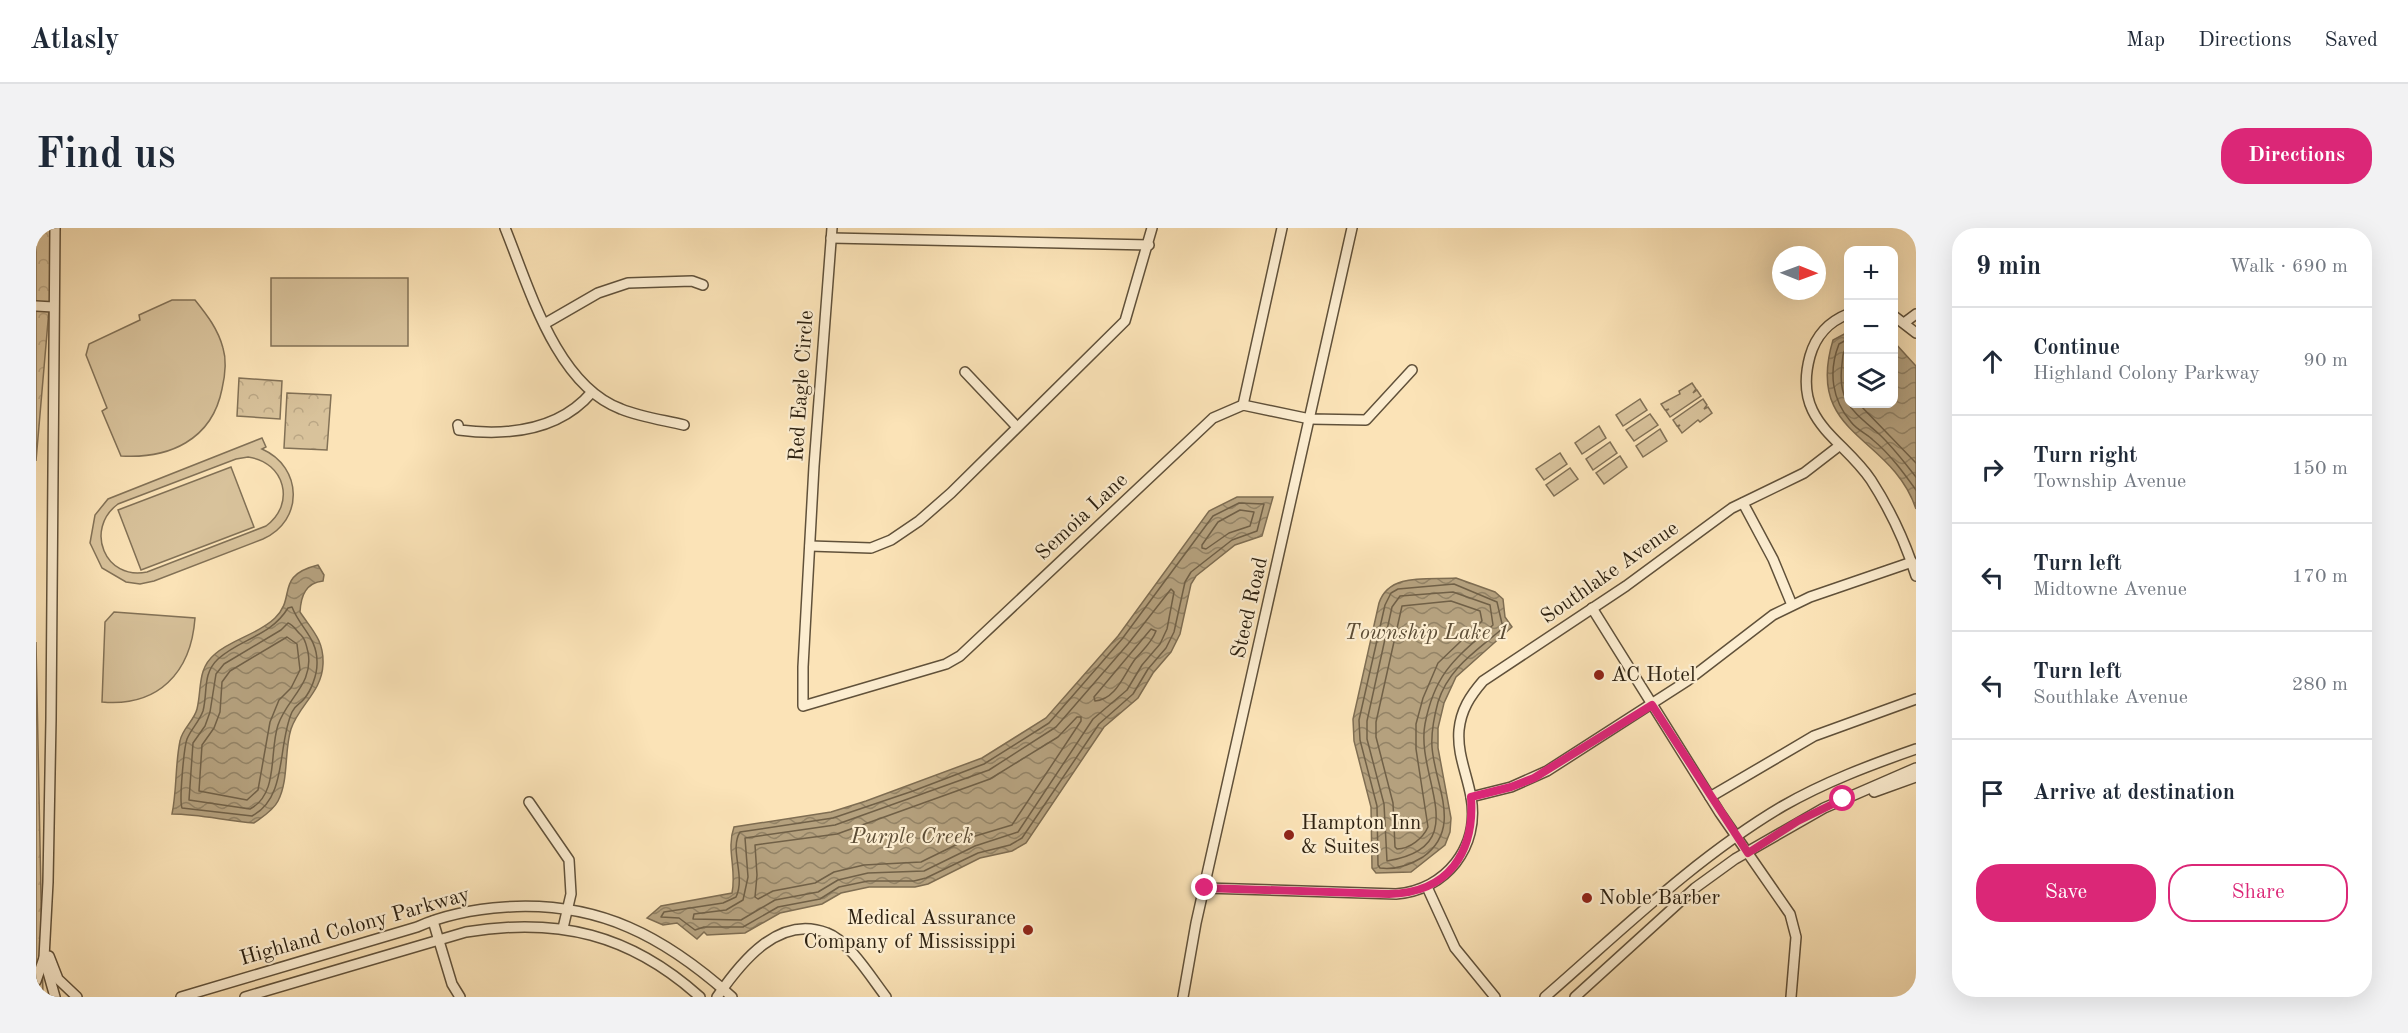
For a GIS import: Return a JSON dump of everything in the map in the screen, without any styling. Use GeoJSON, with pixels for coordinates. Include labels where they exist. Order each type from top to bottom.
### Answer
{"type":"FeatureCollection","features":[{"type":"Feature","properties":{"kind":"street"},"geometry":{"type":"LineString","coordinates":[[36,981],[45,945],[51,719],[55,228]]}},
{"type":"Feature","properties":{"kind":"street"},"geometry":{"type":"LineString","coordinates":[[505,228],[546,323],[577,379],[592,392],[620,409],[684,424]]}},
{"type":"Feature","properties":{"kind":"street"},"geometry":{"type":"LineString","coordinates":[[810,546],[871,548],[891,540],[919,521],[951,494],[1125,321],[1149,245],[1152,228]]}},
{"type":"Feature","properties":{"kind":"street"},"geometry":{"type":"LineString","coordinates":[[1282,228],[1243,405],[1310,419],[1366,420],[1412,370]]}},
{"type":"Feature","properties":{"kind":"street","name":"Steed Road"},"geometry":{"type":"LineString","coordinates":[[1183,997],[1205,888],[1352,228]]}},
{"type":"Feature","properties":{"kind":"street"},"geometry":{"type":"LineString","coordinates":[[832,233],[1149,245]]}},
{"type":"Feature","properties":{"kind":"street","name":"Red Eagle Circle"},"geometry":{"type":"LineString","coordinates":[[803,667],[832,233]]}},
{"type":"Feature","properties":{"kind":"street"},"geometry":{"type":"LineString","coordinates":[[546,323],[598,294],[628,283],[692,281],[703,285]]}},
{"type":"Feature","properties":{"kind":"street"},"geometry":{"type":"LineString","coordinates":[[36,306],[53,307]]}},
{"type":"Feature","properties":{"kind":"street"},"geometry":{"type":"LineString","coordinates":[[1904,323],[1916,314]]}},
{"type":"Feature","properties":{"kind":"street"},"geometry":{"type":"LineString","coordinates":[[1844,317],[1824,330],[1814,344],[1807,380],[1812,411],[1839,446],[1868,475],[1886,502],[1896,521],[1916,576]]}},
{"type":"Feature","properties":{"kind":"street"},"geometry":{"type":"LineString","coordinates":[[1898,319],[1916,333]]}},
{"type":"Feature","properties":{"kind":"street"},"geometry":{"type":"LineString","coordinates":[[964,372],[1017,427]]}},
{"type":"Feature","properties":{"kind":"street"},"geometry":{"type":"LineString","coordinates":[[458,425],[459,430],[468,431],[504,432],[538,428],[578,408],[592,392]]}},
{"type":"Feature","properties":{"kind":"street","name":"Semoia Lane"},"geometry":{"type":"LineString","coordinates":[[803,667],[804,706],[946,664],[960,656],[1213,418],[1243,405]]}},
{"type":"Feature","properties":{"kind":"street","name":"Southlake Avenue"},"geometry":{"type":"LineString","coordinates":[[1205,888],[1389,894],[1416,891],[1447,874],[1466,848],[1472,822],[1471,797],[1463,770],[1458,739],[1467,702],[1483,681],[1592,609],[1743,503],[1804,473],[1839,446]]}},
{"type":"Feature","properties":{"kind":"street"},"geometry":{"type":"LineString","coordinates":[[1743,503],[1773,559],[1792,605]]}},
{"type":"Feature","properties":{"kind":"street"},"geometry":{"type":"LineString","coordinates":[[1471,797],[1511,787],[1534,778],[1652,705],[1773,615],[1792,605],[1912,562]]}},
{"type":"Feature","properties":{"kind":"street"},"geometry":{"type":"LineString","coordinates":[[1592,609],[1710,798],[1793,921],[1796,937],[1791,997]]}},
{"type":"Feature","properties":{"kind":"street"},"geometry":{"type":"LineString","coordinates":[[1710,798],[1814,736],[1916,699]]}},
{"type":"Feature","properties":{"kind":"street"},"geometry":{"type":"LineString","coordinates":[[1545,997],[1682,878],[1737,836],[1783,806],[1851,772],[1916,749]]}},
{"type":"Feature","properties":{"kind":"street"},"geometry":{"type":"LineString","coordinates":[[1575,997],[1695,888],[1798,821],[1916,768]]}},
{"type":"Feature","properties":{"kind":"street"},"geometry":{"type":"LineString","coordinates":[[1843,799],[1857,798],[1916,777]]}},
{"type":"Feature","properties":{"kind":"street"},"geometry":{"type":"LineString","coordinates":[[529,802],[569,860],[571,894],[563,928]]}},
{"type":"Feature","properties":{"kind":"street"},"geometry":{"type":"LineString","coordinates":[[1427,887],[1455,948],[1495,997]]}},
{"type":"Feature","properties":{"kind":"street","name":"Highland Colony Parkway"},"geometry":{"type":"LineString","coordinates":[[181,997],[433,921],[487,909],[534,905],[567,909],[618,922],[653,938],[685,958],[732,997]]}},
{"type":"Feature","properties":{"kind":"street"},"geometry":{"type":"LineString","coordinates":[[433,921],[452,984],[460,997]]}},
{"type":"Feature","properties":{"kind":"street","name":"Highland Colony Parkway"},"geometry":{"type":"LineString","coordinates":[[245,997],[439,940],[499,926],[540,925],[563,928],[617,944],[651,960],[679,978],[700,997]]}},
{"type":"Feature","properties":{"kind":"street"},"geometry":{"type":"LineString","coordinates":[[717,997],[759,946],[780,933],[804,929],[828,933],[847,947],[886,997]]}},
{"type":"Feature","properties":{"kind":"street"},"geometry":{"type":"LineString","coordinates":[[45,945],[58,980],[77,997]]}},
{"type":"Feature","properties":{"kind":"street"},"geometry":{"type":"LineString","coordinates":[[40,961],[55,997]]}},
{"type":"Feature","properties":{"kind":"green space"},"geometry":{"type":"Polygon","coordinates":[[[36,228],[56,228],[36,461],[36,228]]]}},
{"type":"Feature","properties":{"kind":"green space"},"geometry":{"type":"Polygon","coordinates":[[[271,278],[408,278],[408,346],[271,346],[271,278]]]}},
{"type":"Feature","properties":{"kind":"green space"},"geometry":{"type":"Polygon","coordinates":[[[172,300],[195,300],[208,317],[221,341],[225,374],[217,407],[209,421],[186,443],[156,454],[121,456],[102,411],[107,408],[86,355],[89,344],[140,320],[139,315],[172,300]]]}},
{"type":"Feature","properties":{"kind":"green space"},"geometry":{"type":"Polygon","coordinates":[[[239,378],[282,381],[280,419],[237,416],[239,378]]]}},
{"type":"Feature","properties":{"kind":"green space"},"geometry":{"type":"Polygon","coordinates":[[[1692,383],[1696,389],[1693,393],[1697,390],[1701,396],[1670,417],[1666,411],[1669,409],[1665,410],[1661,404],[1680,394],[1679,391],[1692,383]]]}},
{"type":"Feature","properties":{"kind":"green space"},"geometry":{"type":"Polygon","coordinates":[[[287,393],[331,395],[327,450],[284,448],[287,393]]]}},
{"type":"Feature","properties":{"kind":"green space"},"geometry":{"type":"Polygon","coordinates":[[[1640,399],[1647,410],[1623,426],[1616,415],[1640,399]]]}},
{"type":"Feature","properties":{"kind":"green space"},"geometry":{"type":"Polygon","coordinates":[[[1703,399],[1707,405],[1704,409],[1708,407],[1712,413],[1700,422],[1698,420],[1682,433],[1678,427],[1680,425],[1677,426],[1673,420],[1703,399]]]}},
{"type":"Feature","properties":{"kind":"green space"},"geometry":{"type":"Polygon","coordinates":[[[1650,414],[1658,425],[1634,441],[1626,430],[1650,414]]]}},
{"type":"Feature","properties":{"kind":"green space"},"geometry":{"type":"Polygon","coordinates":[[[1599,426],[1606,438],[1582,454],[1575,443],[1599,426]]]}},
{"type":"Feature","properties":{"kind":"green space"},"geometry":{"type":"Polygon","coordinates":[[[1660,429],[1667,441],[1643,457],[1636,446],[1660,429]]]}},
{"type":"Feature","properties":{"kind":"green space"},"geometry":{"type":"Polygon","coordinates":[[[262,438],[266,447],[262,449],[275,457],[285,468],[291,481],[293,494],[292,507],[286,520],[276,531],[263,539],[154,581],[140,584],[126,582],[102,568],[90,543],[95,515],[108,499],[262,438]],[[248,457],[236,459],[118,504],[108,514],[102,526],[101,539],[110,561],[120,569],[132,573],[147,572],[266,526],[281,507],[283,496],[278,475],[261,460],[248,457]]]}},
{"type":"Feature","properties":{"kind":"green space"},"geometry":{"type":"Polygon","coordinates":[[[1610,442],[1617,453],[1593,470],[1586,459],[1610,442]]]}},
{"type":"Feature","properties":{"kind":"green space"},"geometry":{"type":"Polygon","coordinates":[[[1560,453],[1567,464],[1544,480],[1536,469],[1560,453]]]}},
{"type":"Feature","properties":{"kind":"green space"},"geometry":{"type":"Polygon","coordinates":[[[1620,456],[1627,467],[1604,484],[1596,473],[1620,456]]]}},
{"type":"Feature","properties":{"kind":"green space"},"geometry":{"type":"Polygon","coordinates":[[[231,467],[254,527],[141,570],[118,510],[231,467]]]}},
{"type":"Feature","properties":{"kind":"green space"},"geometry":{"type":"Polygon","coordinates":[[[1570,468],[1578,479],[1554,496],[1546,485],[1570,468]]]}},
{"type":"Feature","properties":{"kind":"green space"},"geometry":{"type":"Polygon","coordinates":[[[114,612],[195,618],[187,655],[179,670],[155,692],[140,699],[102,702],[105,622],[114,612]]]}},
{"type":"Feature","properties":{"kind":"green space"},"geometry":{"type":"Polygon","coordinates":[[[36,642],[43,997],[36,997],[36,642]]]}},
{"type":"Feature","properties":{"kind":"water"},"geometry":{"type":"Polygon","coordinates":[[[1844,334],[1844,408],[1898,408],[1898,346],[1916,366],[1916,509],[1904,484],[1888,465],[1854,433],[1840,416],[1830,397],[1827,372],[1833,340],[1844,334]]]}},
{"type":"Feature","properties":{"kind":"water","name":"Purple Creek"},"geometry":{"type":"Polygon","coordinates":[[[1237,497],[1273,497],[1262,536],[1235,545],[1196,576],[1191,584],[1180,634],[1171,652],[1153,673],[1138,698],[1104,727],[1026,843],[1012,851],[980,858],[928,884],[915,887],[869,887],[841,893],[822,904],[780,913],[745,933],[707,935],[704,932],[697,939],[677,923],[663,925],[647,918],[661,906],[732,893],[731,843],[734,827],[831,812],[866,801],[982,758],[1046,718],[1118,636],[1209,511],[1237,497]]]}},
{"type":"Feature","properties":{"kind":"water"},"geometry":{"type":"Polygon","coordinates":[[[318,565],[324,575],[323,581],[312,584],[306,591],[300,612],[322,648],[322,674],[315,691],[291,729],[284,784],[276,805],[254,823],[172,814],[180,741],[197,709],[205,666],[215,654],[229,644],[269,624],[281,610],[291,581],[304,570],[318,565]]]}},
{"type":"Feature","properties":{"kind":"water","name":"Township Lake 1"},"geometry":{"type":"Polygon","coordinates":[[[1456,578],[1495,592],[1503,599],[1505,617],[1512,627],[1456,677],[1444,703],[1438,728],[1438,748],[1451,818],[1450,832],[1445,845],[1411,872],[1376,873],[1372,868],[1371,807],[1354,741],[1353,719],[1379,603],[1391,586],[1401,582],[1456,578]]]}},
{"type":"Feature","properties":{"kind":"place","name":"AC Hotel"},"geometry":{"type":"Point","coordinates":[1599,675]}},
{"type":"Feature","properties":{"kind":"place","name":"Hampton Inn & Suites"},"geometry":{"type":"Point","coordinates":[1289,835]}},
{"type":"Feature","properties":{"kind":"place","name":"Noble Barber"},"geometry":{"type":"Point","coordinates":[1587,898]}},
{"type":"Feature","properties":{"kind":"place","name":"Medical Assurance Company of Mississippi"},"geometry":{"type":"Point","coordinates":[1028,930]}},
{"type":"Feature","properties":{"kind":"route"},"geometry":{"type":"LineString","coordinates":[[1205,888],[1389,894],[1416,891],[1427,887],[1447,874],[1466,848],[1471,830],[1471,797],[1511,787],[1534,778],[1652,705],[1748,853],[1798,821],[1843,799]]}}]}
